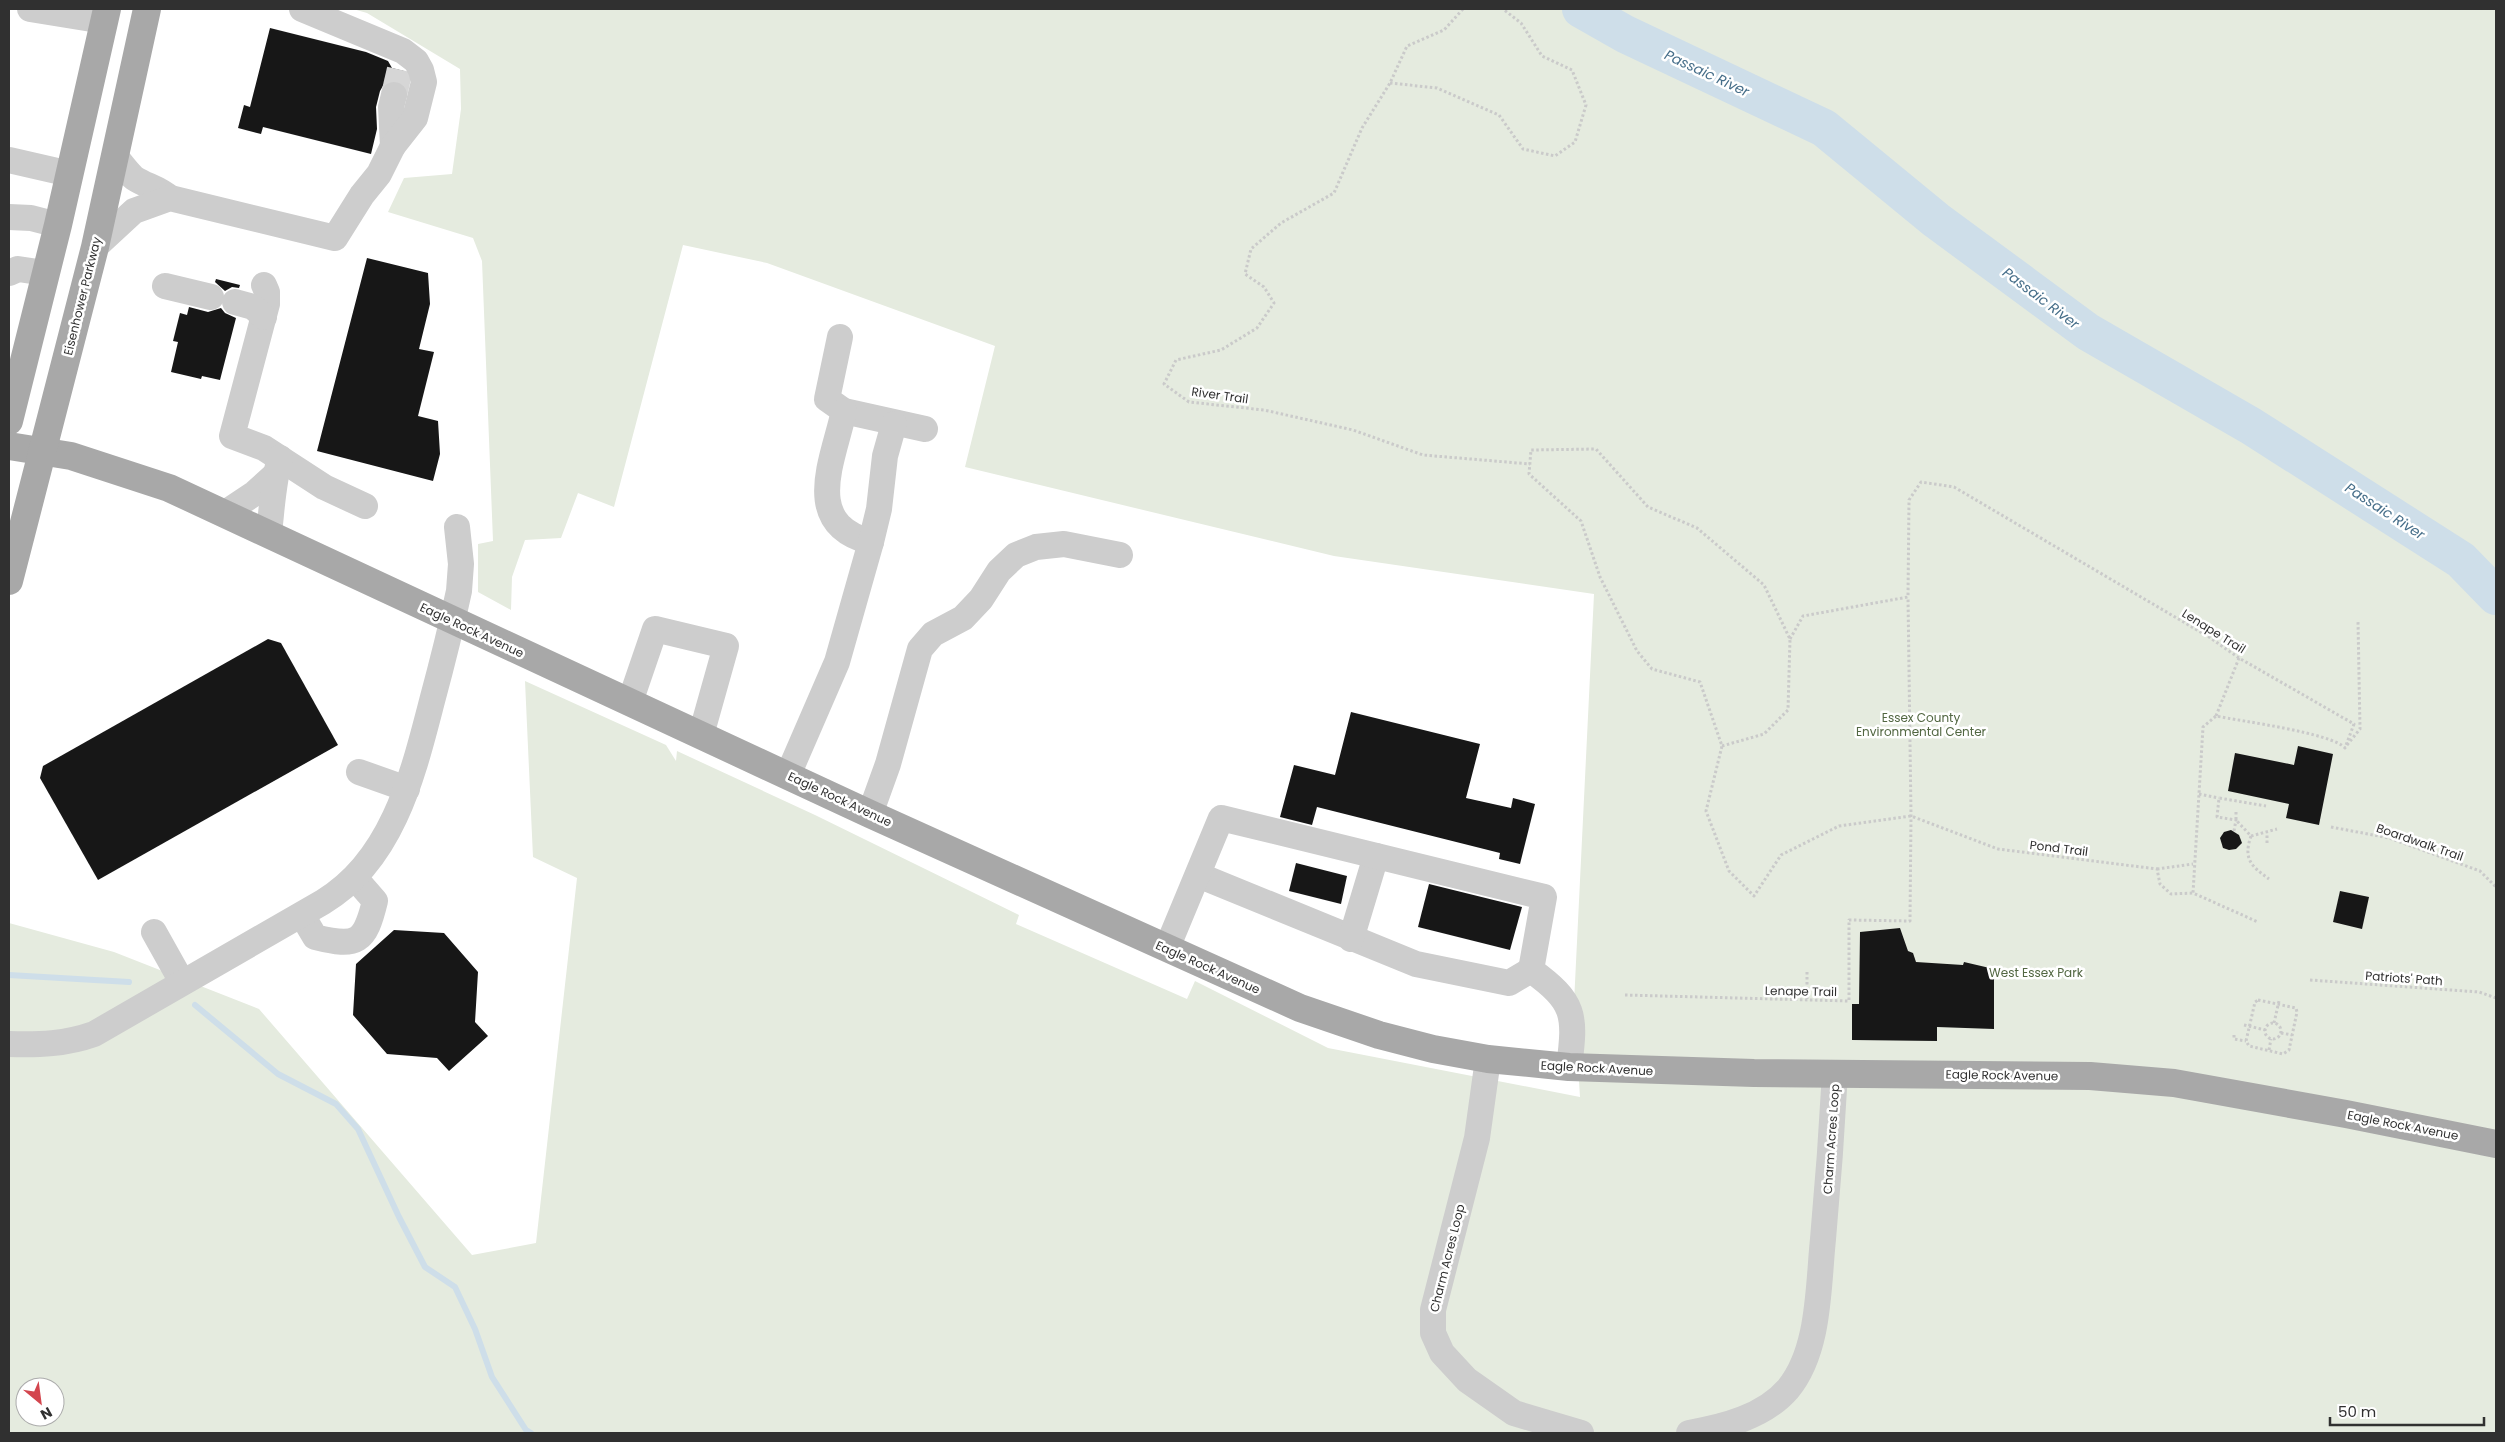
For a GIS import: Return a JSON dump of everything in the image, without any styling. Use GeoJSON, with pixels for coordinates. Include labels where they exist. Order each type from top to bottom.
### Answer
{"type":"FeatureCollection","features":[{"type":"Feature","properties":{"kind":"main road","name":"Eisenhower Parkway"},"geometry":{"type":"LineString","coordinates":[[9,581],[95,247],[147,9]]}},
{"type":"Feature","properties":{"kind":"main road"},"geometry":{"type":"LineString","coordinates":[[9,421],[16,362],[46,273],[105,15]]}},
{"type":"Feature","properties":{"kind":"main road","name":"Eagle Rock Avenue"},"geometry":{"type":"LineString","coordinates":[[9,446],[71,456],[160,485],[269,533],[453,621],[870,814],[1300,1008],[1341,1023],[1433,1049],[1488,1059],[1569,1067],[1700,1072],[2090,1076],[2174,1083],[2337,1112],[2496,1144]]}},
{"type":"Feature","properties":{"kind":"street"},"geometry":{"type":"LineString","coordinates":[[30,9],[105,15]]}},
{"type":"Feature","properties":{"kind":"street"},"geometry":{"type":"LineString","coordinates":[[115,156],[132,176],[143,184],[159,188],[170,198],[335,238],[362,195],[379,174],[393,146],[415,118],[424,82],[422,70],[416,61],[402,60],[302,9]]}},
{"type":"Feature","properties":{"kind":"street"},"geometry":{"type":"LineString","coordinates":[[393,146],[391,107],[394,95]]}},
{"type":"Feature","properties":{"kind":"street"},"geometry":{"type":"LineString","coordinates":[[9,160],[70,174]]}},
{"type":"Feature","properties":{"kind":"street"},"geometry":{"type":"LineString","coordinates":[[95,247],[134,211],[170,198]]}},
{"type":"Feature","properties":{"kind":"street"},"geometry":{"type":"LineString","coordinates":[[9,217],[31,218],[58,224]]}},
{"type":"Feature","properties":{"kind":"street"},"geometry":{"type":"LineString","coordinates":[[9,273],[18,269],[46,273]]}},
{"type":"Feature","properties":{"kind":"street"},"geometry":{"type":"LineString","coordinates":[[264,285],[267,292],[267,304],[232,436],[264,448],[278,466],[365,506]]}},
{"type":"Feature","properties":{"kind":"street"},"geometry":{"type":"LineString","coordinates":[[165,286],[253,307],[264,317]]}},
{"type":"Feature","properties":{"kind":"street"},"geometry":{"type":"LineString","coordinates":[[840,337],[827,399],[844,411],[924,430]]}},
{"type":"Feature","properties":{"kind":"street"},"geometry":{"type":"LineString","coordinates":[[844,411],[827,485],[826,500],[836,524],[843,531],[855,538],[871,542]]}},
{"type":"Feature","properties":{"kind":"street"},"geometry":{"type":"LineString","coordinates":[[788,776],[837,662],[879,509],[885,456],[894,424]]}},
{"type":"Feature","properties":{"kind":"street"},"geometry":{"type":"LineString","coordinates":[[225,513],[255,492],[278,466]]}},
{"type":"Feature","properties":{"kind":"street"},"geometry":{"type":"LineString","coordinates":[[269,533],[278,466]]}},
{"type":"Feature","properties":{"kind":"street"},"geometry":{"type":"LineString","coordinates":[[9,1044],[35,1045],[74,1041],[117,1022],[182,982],[339,893],[355,878],[389,828],[407,789],[453,621],[461,564],[457,527]]}},
{"type":"Feature","properties":{"kind":"street"},"geometry":{"type":"LineString","coordinates":[[870,814],[888,764],[920,649],[933,634],[963,618],[982,599],[999,571],[1016,555],[1036,547],[1064,544],[1120,555]]}},
{"type":"Feature","properties":{"kind":"street"},"geometry":{"type":"LineString","coordinates":[[630,702],[655,629],[726,646],[701,736]]}},
{"type":"Feature","properties":{"kind":"street"},"geometry":{"type":"LineString","coordinates":[[359,772],[407,789]]}},
{"type":"Feature","properties":{"kind":"street"},"geometry":{"type":"LineString","coordinates":[[1167,948],[1221,818],[1544,897],[1531,970],[1509,983],[1416,964],[1198,875]]}},
{"type":"Feature","properties":{"kind":"street"},"geometry":{"type":"LineString","coordinates":[[1351,939],[1376,856]]}},
{"type":"Feature","properties":{"kind":"street"},"geometry":{"type":"LineString","coordinates":[[302,915],[315,937],[341,943],[361,936],[370,925],[375,901],[355,878]]}},
{"type":"Feature","properties":{"kind":"street"},"geometry":{"type":"LineString","coordinates":[[154,932],[182,982]]}},
{"type":"Feature","properties":{"kind":"street"},"geometry":{"type":"LineString","coordinates":[[1531,970],[1556,988],[1567,1003],[1573,1038],[1569,1067]]}},
{"type":"Feature","properties":{"kind":"street","name":"Charm Acres Loop"},"geometry":{"type":"LineString","coordinates":[[1488,1059],[1478,1138],[1433,1310],[1434,1333],[1442,1353],[1467,1380],[1514,1413],[1581,1433]]}},
{"type":"Feature","properties":{"kind":"street","name":"Charm Acres Loop"},"geometry":{"type":"LineString","coordinates":[[1689,1433],[1728,1426],[1768,1405],[1787,1389],[1802,1367],[1812,1333],[1818,1296],[1831,1161],[1835,1073]]}},
{"type":"Feature","properties":{"kind":"path","name":"River Trail"},"geometry":{"type":"LineString","coordinates":[[1464,9],[1444,30],[1407,46],[1390,83],[1362,128],[1334,193],[1281,223],[1251,249],[1245,274],[1264,287],[1274,303],[1257,328],[1221,350],[1176,360],[1164,384],[1188,402],[1282,414],[1353,430],[1423,455],[1530,464]]}},
{"type":"Feature","properties":{"kind":"path"},"geometry":{"type":"LineString","coordinates":[[1390,83],[1437,88],[1499,116],[1524,149],[1555,156],[1576,142],[1586,105],[1572,70],[1542,56],[1521,23],[1503,9]]}},
{"type":"Feature","properties":{"kind":"path"},"geometry":{"type":"LineString","coordinates":[[1722,746],[1764,734],[1788,710],[1790,639],[1764,585],[1697,528],[1648,507],[1596,449],[1531,450],[1529,474],[1581,521],[1600,577],[1637,651],[1652,669],[1700,682],[1722,746],[1706,811],[1729,871],[1754,896],[1781,855],[1839,826],[1911,816],[1908,597],[1803,616],[1790,639]]}},
{"type":"Feature","properties":{"kind":"path","name":"Lenape Trail"},"geometry":{"type":"LineString","coordinates":[[1908,597],[1909,500],[1921,482],[1954,487],[2209,637],[2239,658],[2354,724],[2345,748]]}},
{"type":"Feature","properties":{"kind":"path"},"geometry":{"type":"LineString","coordinates":[[2216,716],[2308,733],[2341,743],[2345,748],[2360,729],[2358,622]]}},
{"type":"Feature","properties":{"kind":"path"},"geometry":{"type":"LineString","coordinates":[[2193,893],[2203,727],[2216,716],[2239,658]]}},
{"type":"Feature","properties":{"kind":"path"},"geometry":{"type":"LineString","coordinates":[[2199,794],[2266,806]]}},
{"type":"Feature","properties":{"kind":"path"},"geometry":{"type":"LineString","coordinates":[[2219,798],[2217,817],[2236,820],[2251,836]]}},
{"type":"Feature","properties":{"kind":"path"},"geometry":{"type":"LineString","coordinates":[[2234,831],[2236,812]]}},
{"type":"Feature","properties":{"kind":"path","name":"Lenape Trail"},"geometry":{"type":"LineString","coordinates":[[1625,995],[1849,1001],[1849,920],[1910,921],[1911,816]]}},
{"type":"Feature","properties":{"kind":"path","name":"Pond Trail"},"geometry":{"type":"LineString","coordinates":[[1911,816],[1998,849],[2157,869],[2194,864]]}},
{"type":"Feature","properties":{"kind":"path","name":"Boardwalk Trail"},"geometry":{"type":"LineString","coordinates":[[2331,827],[2376,835],[2480,872],[2496,887]]}},
{"type":"Feature","properties":{"kind":"path"},"geometry":{"type":"LineString","coordinates":[[2251,836],[2277,829]]}},
{"type":"Feature","properties":{"kind":"path"},"geometry":{"type":"LineString","coordinates":[[2267,833],[2267,843]]}},
{"type":"Feature","properties":{"kind":"path"},"geometry":{"type":"LineString","coordinates":[[2251,836],[2247,847],[2249,859],[2257,870],[2269,879]]}},
{"type":"Feature","properties":{"kind":"path"},"geometry":{"type":"LineString","coordinates":[[2157,869],[2160,884],[2170,894],[2193,893],[2258,922]]}},
{"type":"Feature","properties":{"kind":"path"},"geometry":{"type":"LineString","coordinates":[[1807,972],[1807,999]]}},
{"type":"Feature","properties":{"kind":"path","name":"Patriots' Path"},"geometry":{"type":"LineString","coordinates":[[2310,980],[2479,992],[2496,998]]}},
{"type":"Feature","properties":{"kind":"path"},"geometry":{"type":"LineString","coordinates":[[2258,1000],[2296,1008],[2298,1012],[2289,1050],[2283,1054],[2249,1046],[2246,1041],[2250,1027],[2255,1002],[2258,1000]]}},
{"type":"Feature","properties":{"kind":"path"},"geometry":{"type":"LineString","coordinates":[[2274,1023],[2278,1003]]}},
{"type":"Feature","properties":{"kind":"path"},"geometry":{"type":"LineString","coordinates":[[2271,1039],[2266,1035],[2267,1025],[2274,1023],[2279,1026],[2281,1033]]}},
{"type":"Feature","properties":{"kind":"path"},"geometry":{"type":"LineString","coordinates":[[2244,1025],[2265,1030]]}},
{"type":"Feature","properties":{"kind":"path"},"geometry":{"type":"LineString","coordinates":[[2281,1033],[2292,1035]]}},
{"type":"Feature","properties":{"kind":"path"},"geometry":{"type":"LineString","coordinates":[[2271,1039],[2278,1037],[2281,1033]]}},
{"type":"Feature","properties":{"kind":"path"},"geometry":{"type":"LineString","coordinates":[[2234,1035],[2234,1039],[2246,1041]]}},
{"type":"Feature","properties":{"kind":"path"},"geometry":{"type":"LineString","coordinates":[[2269,1050],[2271,1039]]}},
{"type":"Feature","properties":{"kind":"green space","name":"West Essex Park"},"geometry":{"type":"Polygon","coordinates":[[[353,9],[2496,9],[2496,1433],[9,1433],[9,923],[114,952],[259,1009],[472,1255],[536,1243],[577,878],[533,857],[525,681],[666,745],[676,761],[677,751],[815,815],[1019,915],[1016,924],[1187,999],[1195,981],[1328,1048],[1580,1097],[1574,1003],[1594,594],[1334,556],[965,467],[995,346],[767,263],[683,245],[614,507],[578,493],[561,538],[525,540],[512,577],[511,610],[478,592],[478,544],[493,541],[482,261],[473,238],[388,212],[404,178],[452,174],[461,109],[460,69],[367,13],[353,9]]]}},
{"type":"Feature","properties":{"kind":"building"},"geometry":{"type":"Polygon","coordinates":[[[270,28],[366,52],[388,61],[392,68],[404,71],[408,79],[406,87],[398,81],[390,81],[384,84],[380,91],[376,107],[377,129],[371,154],[263,127],[261,134],[238,128],[244,105],[250,107],[270,28]]]}},
{"type":"Feature","properties":{"kind":"building"},"geometry":{"type":"Polygon","coordinates":[[[367,258],[428,273],[430,304],[419,349],[434,352],[418,416],[438,421],[440,454],[433,481],[317,451],[367,258]]]}},
{"type":"Feature","properties":{"kind":"building"},"geometry":{"type":"Polygon","coordinates":[[[216,279],[240,285],[239,288],[232,287],[225,291],[215,282],[216,279]]]}},
{"type":"Feature","properties":{"kind":"building"},"geometry":{"type":"Polygon","coordinates":[[[189,307],[208,312],[221,308],[225,313],[236,318],[220,380],[202,376],[201,379],[171,372],[178,342],[173,341],[180,313],[187,315],[189,307]]]}},
{"type":"Feature","properties":{"kind":"building"},"geometry":{"type":"Polygon","coordinates":[[[268,639],[281,643],[338,745],[98,880],[40,778],[43,766],[268,639]]]}},
{"type":"Feature","properties":{"kind":"building"},"geometry":{"type":"Polygon","coordinates":[[[1351,712],[1480,744],[1466,798],[1511,808],[1513,798],[1535,804],[1520,864],[1499,859],[1500,853],[1317,807],[1312,825],[1280,817],[1294,765],[1335,775],[1351,712]]]}},
{"type":"Feature","properties":{"kind":"building"},"geometry":{"type":"Polygon","coordinates":[[[2298,746],[2333,754],[2319,825],[2286,818],[2289,804],[2228,791],[2235,753],[2294,765],[2298,746]]]}},
{"type":"Feature","properties":{"kind":"building"},"geometry":{"type":"Polygon","coordinates":[[[2231,830],[2239,835],[2242,843],[2236,849],[2229,850],[2223,848],[2220,838],[2224,832],[2231,830]]]}},
{"type":"Feature","properties":{"kind":"building"},"geometry":{"type":"Polygon","coordinates":[[[1296,863],[1347,876],[1341,904],[1289,891],[1296,863]]]}},
{"type":"Feature","properties":{"kind":"building"},"geometry":{"type":"Polygon","coordinates":[[[1429,884],[1522,907],[1510,950],[1418,927],[1429,884]]]}},
{"type":"Feature","properties":{"kind":"building"},"geometry":{"type":"Polygon","coordinates":[[[2340,891],[2369,897],[2362,929],[2333,922],[2340,891]]]}},
{"type":"Feature","properties":{"kind":"building"},"geometry":{"type":"Polygon","coordinates":[[[1900,928],[1908,951],[1913,953],[1916,962],[1963,965],[1964,962],[1994,969],[1994,1029],[1937,1027],[1937,1041],[1852,1040],[1852,1004],[1859,1004],[1860,932],[1900,928]]]}},
{"type":"Feature","properties":{"kind":"building"},"geometry":{"type":"Polygon","coordinates":[[[394,930],[444,933],[478,972],[475,1022],[488,1036],[449,1071],[437,1058],[387,1054],[353,1015],[356,964],[394,930]]]}},
{"type":"Feature","properties":{"kind":"waterway","name":"Passaic River"},"geometry":{"type":"LineString","coordinates":[[1581,9],[1625,34],[1824,128],[1936,220],[2088,332],[2251,426],[2461,560],[2496,596]]}},
{"type":"Feature","properties":{"kind":"waterway"},"geometry":{"type":"LineString","coordinates":[[9,975],[129,982]]}},
{"type":"Feature","properties":{"kind":"waterway"},"geometry":{"type":"LineString","coordinates":[[195,1005],[278,1074],[336,1104],[358,1129],[399,1217],[425,1267],[455,1287],[475,1329],[492,1377],[526,1430],[531,1433]]}},
{"type":"Feature","properties":{"kind":"tunnel"},"geometry":{"type":"LineString","coordinates":[[394,95],[400,69]]}},
{"type":"Feature","properties":{"kind":"park label","name":"Essex County Environmental Center"},"geometry":{"type":"Point","coordinates":[1921,724]}}]}
